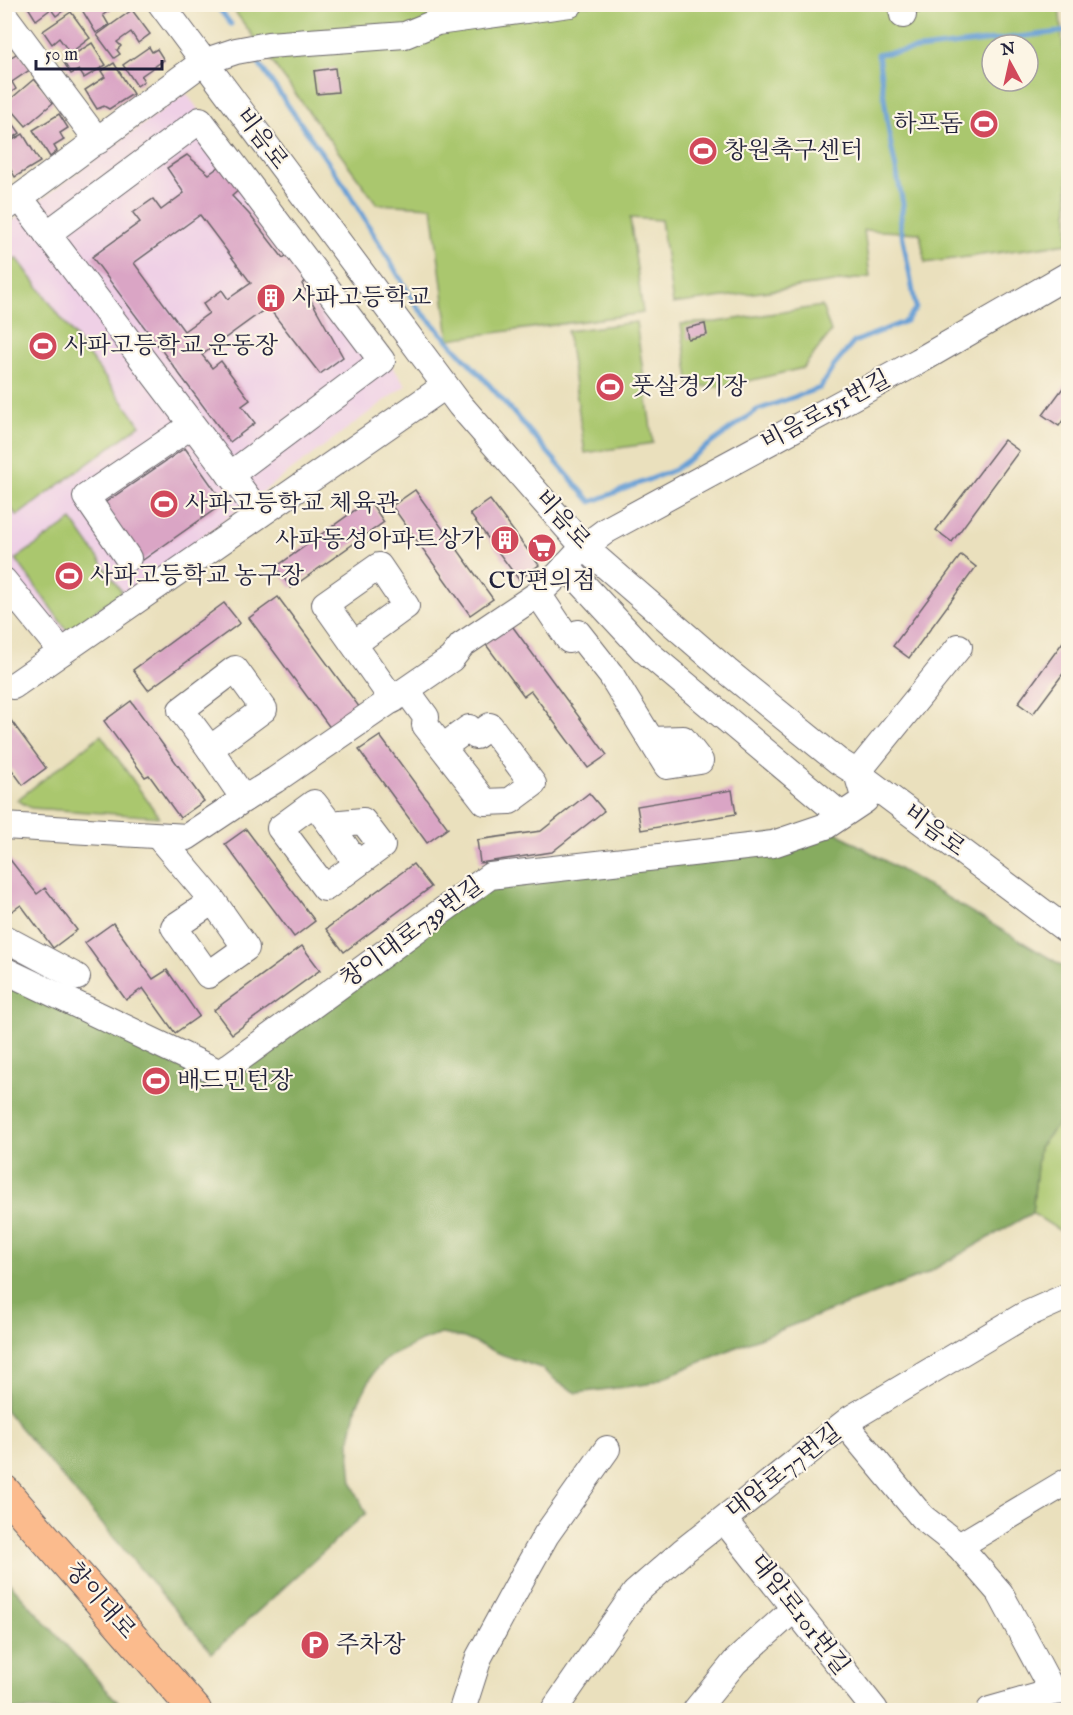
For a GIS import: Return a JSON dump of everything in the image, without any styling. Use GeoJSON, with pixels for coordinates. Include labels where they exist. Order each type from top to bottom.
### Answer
{"type":"FeatureCollection","features":[{"type":"Feature","properties":{"kind":"main road","name":"창이대로"},"geometry":{"type":"LineString","coordinates":[[4,1491],[195,1710]]}},
{"type":"Feature","properties":{"kind":"street","name":"비음로"},"geometry":{"type":"LineString","coordinates":[[161,4],[445,386],[584,547],[727,671],[838,761],[1068,931]]}},
{"type":"Feature","properties":{"kind":"street"},"geometry":{"type":"LineString","coordinates":[[260,514],[47,234],[9,204],[203,62],[236,51],[305,41],[355,50],[405,35],[436,22],[570,4]]}},
{"type":"Feature","properties":{"kind":"street"},"geometry":{"type":"LineString","coordinates":[[4,15],[98,141]]}},
{"type":"Feature","properties":{"kind":"street"},"geometry":{"type":"LineString","coordinates":[[47,234],[200,120],[382,361],[230,475]]}},
{"type":"Feature","properties":{"kind":"street","name":"비음로151번길"},"geometry":{"type":"LineString","coordinates":[[4,826],[187,837],[276,780],[451,660],[462,645],[538,594],[584,547],[607,530],[919,361],[1068,275]]}},
{"type":"Feature","properties":{"kind":"street"},"geometry":{"type":"LineString","coordinates":[[13,686],[445,386]]}},
{"type":"Feature","properties":{"kind":"street"},"geometry":{"type":"LineString","coordinates":[[128,558],[86,498],[192,425]]}},
{"type":"Feature","properties":{"kind":"street"},"geometry":{"type":"LineString","coordinates":[[566,566],[643,649],[841,815]]}},
{"type":"Feature","properties":{"kind":"street"},"geometry":{"type":"LineString","coordinates":[[4,581],[62,652]]}},
{"type":"Feature","properties":{"kind":"street"},"geometry":{"type":"LineString","coordinates":[[538,594],[568,640],[578,633],[611,675],[651,740]]}},
{"type":"Feature","properties":{"kind":"street"},"geometry":{"type":"LineString","coordinates":[[354,644],[400,695],[426,717],[425,725],[443,747]]}},
{"type":"Feature","properties":{"kind":"street"},"geometry":{"type":"LineString","coordinates":[[857,773],[959,646]]}},
{"type":"Feature","properties":{"kind":"street"},"geometry":{"type":"LineString","coordinates":[[210,749],[244,799]]}},
{"type":"Feature","properties":{"kind":"street","name":"창이대로739번길"},"geometry":{"type":"LineString","coordinates":[[4,970],[220,1073],[490,876],[773,844],[826,826],[865,800],[857,773]]}},
{"type":"Feature","properties":{"kind":"street"},"geometry":{"type":"LineString","coordinates":[[276,780],[297,815]]}},
{"type":"Feature","properties":{"kind":"street"},"geometry":{"type":"LineString","coordinates":[[314,803],[330,824],[363,821],[381,846],[325,888],[280,828],[297,815],[314,803]]}},
{"type":"Feature","properties":{"kind":"street"},"geometry":{"type":"LineString","coordinates":[[159,836],[213,901]]}},
{"type":"Feature","properties":{"kind":"street"},"geometry":{"type":"LineString","coordinates":[[4,938],[77,977]]}},
{"type":"Feature","properties":{"kind":"street","name":"대암로77번길"},"geometry":{"type":"LineString","coordinates":[[555,1710],[635,1593],[682,1552],[845,1424],[1023,1316],[1068,1296]]}},
{"type":"Feature","properties":{"kind":"street"},"geometry":{"type":"LineString","coordinates":[[845,1424],[922,1517],[959,1545],[1000,1593],[1061,1691],[990,1710]]}},
{"type":"Feature","properties":{"kind":"street"},"geometry":{"type":"LineString","coordinates":[[462,1710],[479,1657],[523,1576],[546,1535],[607,1449]]}},
{"type":"Feature","properties":{"kind":"street"},"geometry":{"type":"LineString","coordinates":[[959,1545],[1068,1481]]}},
{"type":"Feature","properties":{"kind":"street","name":"대암로101번길"},"geometry":{"type":"LineString","coordinates":[[724,1520],[875,1710]]}},
{"type":"Feature","properties":{"kind":"street"},"geometry":{"type":"LineString","coordinates":[[696,1710],[735,1662],[795,1608]]}},
{"type":"Feature","properties":{"kind":"shaded area"},"geometry":{"type":"Polygon","coordinates":[[[186,93],[406,385],[62,641],[5,564],[4,227],[186,93]]]}},
{"type":"Feature","properties":{"kind":"green space","name":"창원축구센터"},"geometry":{"type":"Polygon","coordinates":[[[230,5],[1059,5],[1068,97],[1068,243],[925,263],[920,233],[864,230],[870,277],[673,304],[661,220],[630,218],[643,313],[449,339],[432,207],[377,204],[230,5]]]}},
{"type":"Feature","properties":{"kind":"green space","name":"사파고등학교 운동장"},"geometry":{"type":"Polygon","coordinates":[[[17,258],[140,425],[17,516],[4,499],[5,267],[17,258]]]}},
{"type":"Feature","properties":{"kind":"green space"},"geometry":{"type":"Polygon","coordinates":[[[822,306],[831,332],[803,368],[723,387],[690,386],[681,324],[716,322],[822,306]]]}},
{"type":"Feature","properties":{"kind":"green space","name":"풋살경기장"},"geometry":{"type":"Polygon","coordinates":[[[636,322],[653,443],[585,453],[567,331],[636,322]]]}},
{"type":"Feature","properties":{"kind":"green space","name":"사파고등학교 농구장"},"geometry":{"type":"Polygon","coordinates":[[[72,520],[122,592],[67,631],[16,559],[72,520]]]}},
{"type":"Feature","properties":{"kind":"green space"},"geometry":{"type":"Polygon","coordinates":[[[101,735],[159,817],[31,808],[17,800],[101,735]]]}},
{"type":"Feature","properties":{"kind":"green space"},"geometry":{"type":"Polygon","coordinates":[[[826,826],[1068,969],[1068,1112],[1039,1147],[1032,1213],[924,1275],[751,1341],[648,1384],[577,1393],[559,1383],[541,1368],[464,1338],[441,1334],[389,1357],[375,1370],[357,1405],[350,1439],[352,1483],[366,1513],[212,1653],[5,1410],[4,970],[220,1073],[490,876],[826,826]]]}},
{"type":"Feature","properties":{"kind":"green space"},"geometry":{"type":"Polygon","coordinates":[[[1068,1112],[1068,1236],[1032,1213],[1039,1147],[1068,1112]]]}},
{"type":"Feature","properties":{"kind":"green space"},"geometry":{"type":"Polygon","coordinates":[[[4,1577],[125,1710],[5,1710],[4,1577]]]}},
{"type":"Feature","properties":{"kind":"building"},"geometry":{"type":"Polygon","coordinates":[[[26,4],[64,4],[67,8],[56,16],[51,9],[36,20],[26,4]]]}},
{"type":"Feature","properties":{"kind":"building"},"geometry":{"type":"Polygon","coordinates":[[[91,4],[119,4],[103,15],[109,25],[96,33],[82,10],[91,4]]]}},
{"type":"Feature","properties":{"kind":"building"},"geometry":{"type":"Polygon","coordinates":[[[916,4],[963,4],[963,6],[917,13],[916,4]]]}},
{"type":"Feature","properties":{"kind":"building"},"geometry":{"type":"Polygon","coordinates":[[[132,10],[150,34],[138,43],[131,32],[117,42],[121,46],[117,50],[120,54],[114,58],[97,35],[132,10]]]}},
{"type":"Feature","properties":{"kind":"building"},"geometry":{"type":"Polygon","coordinates":[[[71,12],[90,38],[70,53],[59,38],[52,44],[43,31],[71,12]]]}},
{"type":"Feature","properties":{"kind":"building"},"geometry":{"type":"Polygon","coordinates":[[[92,43],[106,65],[84,78],[79,70],[71,74],[63,61],[92,43]]]}},
{"type":"Feature","properties":{"kind":"building"},"geometry":{"type":"Polygon","coordinates":[[[149,47],[152,52],[157,49],[164,60],[141,76],[144,81],[137,86],[123,65],[149,47]]]}},
{"type":"Feature","properties":{"kind":"building"},"geometry":{"type":"Polygon","coordinates":[[[19,52],[31,69],[12,82],[16,89],[4,97],[4,62],[19,52]]]}},
{"type":"Feature","properties":{"kind":"building"},"geometry":{"type":"Polygon","coordinates":[[[114,63],[133,94],[109,109],[104,106],[97,109],[85,90],[105,77],[101,71],[114,63]]]}},
{"type":"Feature","properties":{"kind":"building"},"geometry":{"type":"Polygon","coordinates":[[[335,68],[338,92],[317,94],[314,71],[335,68]]]}},
{"type":"Feature","properties":{"kind":"building"},"geometry":{"type":"Polygon","coordinates":[[[34,79],[54,102],[26,126],[6,103],[34,79]]]}},
{"type":"Feature","properties":{"kind":"building"},"geometry":{"type":"Polygon","coordinates":[[[4,111],[20,133],[4,144],[4,111]]]}},
{"type":"Feature","properties":{"kind":"building"},"geometry":{"type":"Polygon","coordinates":[[[59,114],[68,128],[60,133],[64,140],[54,146],[57,151],[50,157],[33,130],[59,114]]]}},
{"type":"Feature","properties":{"kind":"building"},"geometry":{"type":"Polygon","coordinates":[[[23,134],[40,162],[15,177],[11,170],[4,174],[4,145],[23,134]]]}},
{"type":"Feature","properties":{"kind":"building","name":"사파고등학교"},"geometry":{"type":"Polygon","coordinates":[[[187,155],[209,174],[223,164],[241,188],[232,196],[283,258],[290,253],[308,279],[302,284],[343,357],[320,374],[268,307],[202,355],[212,368],[221,361],[250,400],[242,406],[255,423],[230,442],[92,257],[140,222],[133,213],[153,199],[161,210],[184,193],[167,168],[187,155]],[[200,215],[134,263],[184,331],[209,313],[203,304],[222,290],[228,299],[251,283],[200,215]]]}},
{"type":"Feature","properties":{"kind":"building"},"geometry":{"type":"Polygon","coordinates":[[[705,324],[707,335],[688,339],[686,328],[705,324]]]}},
{"type":"Feature","properties":{"kind":"building"},"geometry":{"type":"Polygon","coordinates":[[[1068,381],[1068,413],[1059,426],[1043,415],[1068,381]]]}},
{"type":"Feature","properties":{"kind":"building"},"geometry":{"type":"Polygon","coordinates":[[[1004,440],[1019,451],[952,542],[936,530],[1004,440]]]}},
{"type":"Feature","properties":{"kind":"building","name":"사파고등학교 체육관"},"geometry":{"type":"Polygon","coordinates":[[[185,448],[224,503],[143,560],[103,504],[185,448]]]}},
{"type":"Feature","properties":{"kind":"building"},"geometry":{"type":"Polygon","coordinates":[[[415,490],[493,599],[470,615],[392,506],[415,490]]]}},
{"type":"Feature","properties":{"kind":"building"},"geometry":{"type":"Polygon","coordinates":[[[369,500],[384,522],[291,588],[276,567],[369,500]]]}},
{"type":"Feature","properties":{"kind":"building","name":"사파동성아파트상가"},"geometry":{"type":"Polygon","coordinates":[[[490,500],[539,565],[519,580],[470,514],[490,500]]]}},
{"type":"Feature","properties":{"kind":"building"},"geometry":{"type":"Polygon","coordinates":[[[961,555],[976,567],[909,658],[893,646],[961,555]]]}},
{"type":"Feature","properties":{"kind":"building"},"geometry":{"type":"Polygon","coordinates":[[[278,597],[360,708],[331,729],[249,618],[278,597]]]}},
{"type":"Feature","properties":{"kind":"building"},"geometry":{"type":"Polygon","coordinates":[[[224,603],[240,623],[148,690],[133,670],[224,603]]]}},
{"type":"Feature","properties":{"kind":"building"},"geometry":{"type":"Polygon","coordinates":[[[510,623],[607,755],[588,768],[531,691],[524,696],[484,642],[510,623]]]}},
{"type":"Feature","properties":{"kind":"building"},"geometry":{"type":"Polygon","coordinates":[[[1068,635],[1068,667],[1033,714],[1018,703],[1068,635]]]}},
{"type":"Feature","properties":{"kind":"building"},"geometry":{"type":"Polygon","coordinates":[[[131,701],[204,801],[180,818],[149,775],[145,777],[104,721],[131,701]]]}},
{"type":"Feature","properties":{"kind":"building"},"geometry":{"type":"Polygon","coordinates":[[[4,711],[46,768],[23,785],[4,759],[4,711]]]}},
{"type":"Feature","properties":{"kind":"building"},"geometry":{"type":"Polygon","coordinates":[[[380,736],[448,828],[427,843],[359,750],[380,736]]]}},
{"type":"Feature","properties":{"kind":"building"},"geometry":{"type":"Polygon","coordinates":[[[732,790],[736,814],[641,830],[637,806],[732,790]]]}},
{"type":"Feature","properties":{"kind":"building"},"geometry":{"type":"Polygon","coordinates":[[[589,793],[604,811],[552,852],[480,863],[477,840],[541,831],[589,793]]]}},
{"type":"Feature","properties":{"kind":"building"},"geometry":{"type":"Polygon","coordinates":[[[246,829],[315,921],[294,937],[225,844],[246,829]]]}},
{"type":"Feature","properties":{"kind":"building"},"geometry":{"type":"Polygon","coordinates":[[[4,852],[37,894],[45,888],[77,930],[53,948],[21,905],[12,911],[4,901],[4,852]]]}},
{"type":"Feature","properties":{"kind":"building"},"geometry":{"type":"Polygon","coordinates":[[[413,864],[431,887],[344,952],[326,929],[413,864]]]}},
{"type":"Feature","properties":{"kind":"building"},"geometry":{"type":"Polygon","coordinates":[[[113,923],[153,979],[167,970],[199,1016],[175,1033],[143,988],[126,1000],[85,943],[113,923]]]}},
{"type":"Feature","properties":{"kind":"building"},"geometry":{"type":"Polygon","coordinates":[[[302,946],[320,970],[232,1034],[214,1010],[302,946]]]}},
{"type":"Feature","properties":{"kind":"waterway"},"geometry":{"type":"LineString","coordinates":[[215,4],[231,24]]}},
{"type":"Feature","properties":{"kind":"waterway"},"geometry":{"type":"LineString","coordinates":[[259,64],[344,185],[418,308],[485,380],[591,502],[674,470],[757,410],[820,388],[834,366],[854,342],[906,321],[916,308],[900,223],[903,204],[890,140],[878,54],[1068,31]]}},
{"type":"Feature","properties":{"kind":"place","name":"하프돔"},"geometry":{"type":"Point","coordinates":[984,124]}},
{"type":"Feature","properties":{"kind":"place","name":"창원축구센터"},"geometry":{"type":"Point","coordinates":[703,151]}},
{"type":"Feature","properties":{"kind":"place","name":"사파고등학교"},"geometry":{"type":"Point","coordinates":[271,298]}},
{"type":"Feature","properties":{"kind":"place","name":"사파고등학교 운동장"},"geometry":{"type":"Point","coordinates":[43,346]}},
{"type":"Feature","properties":{"kind":"place","name":"풋살경기장"},"geometry":{"type":"Point","coordinates":[610,387]}},
{"type":"Feature","properties":{"kind":"place","name":"사파고등학교 체육관"},"geometry":{"type":"Point","coordinates":[164,504]}},
{"type":"Feature","properties":{"kind":"place","name":"사파동성아파트상가"},"geometry":{"type":"Point","coordinates":[505,540]}},
{"type":"Feature","properties":{"kind":"place","name":"CU편의점"},"geometry":{"type":"Point","coordinates":[542,548]}},
{"type":"Feature","properties":{"kind":"place","name":"사파고등학교 농구장"},"geometry":{"type":"Point","coordinates":[69,576]}},
{"type":"Feature","properties":{"kind":"place","name":"배드민턴장"},"geometry":{"type":"Point","coordinates":[156,1081]}},
{"type":"Feature","properties":{"kind":"place","name":"주차장"},"geometry":{"type":"Point","coordinates":[315,1645]}}]}
